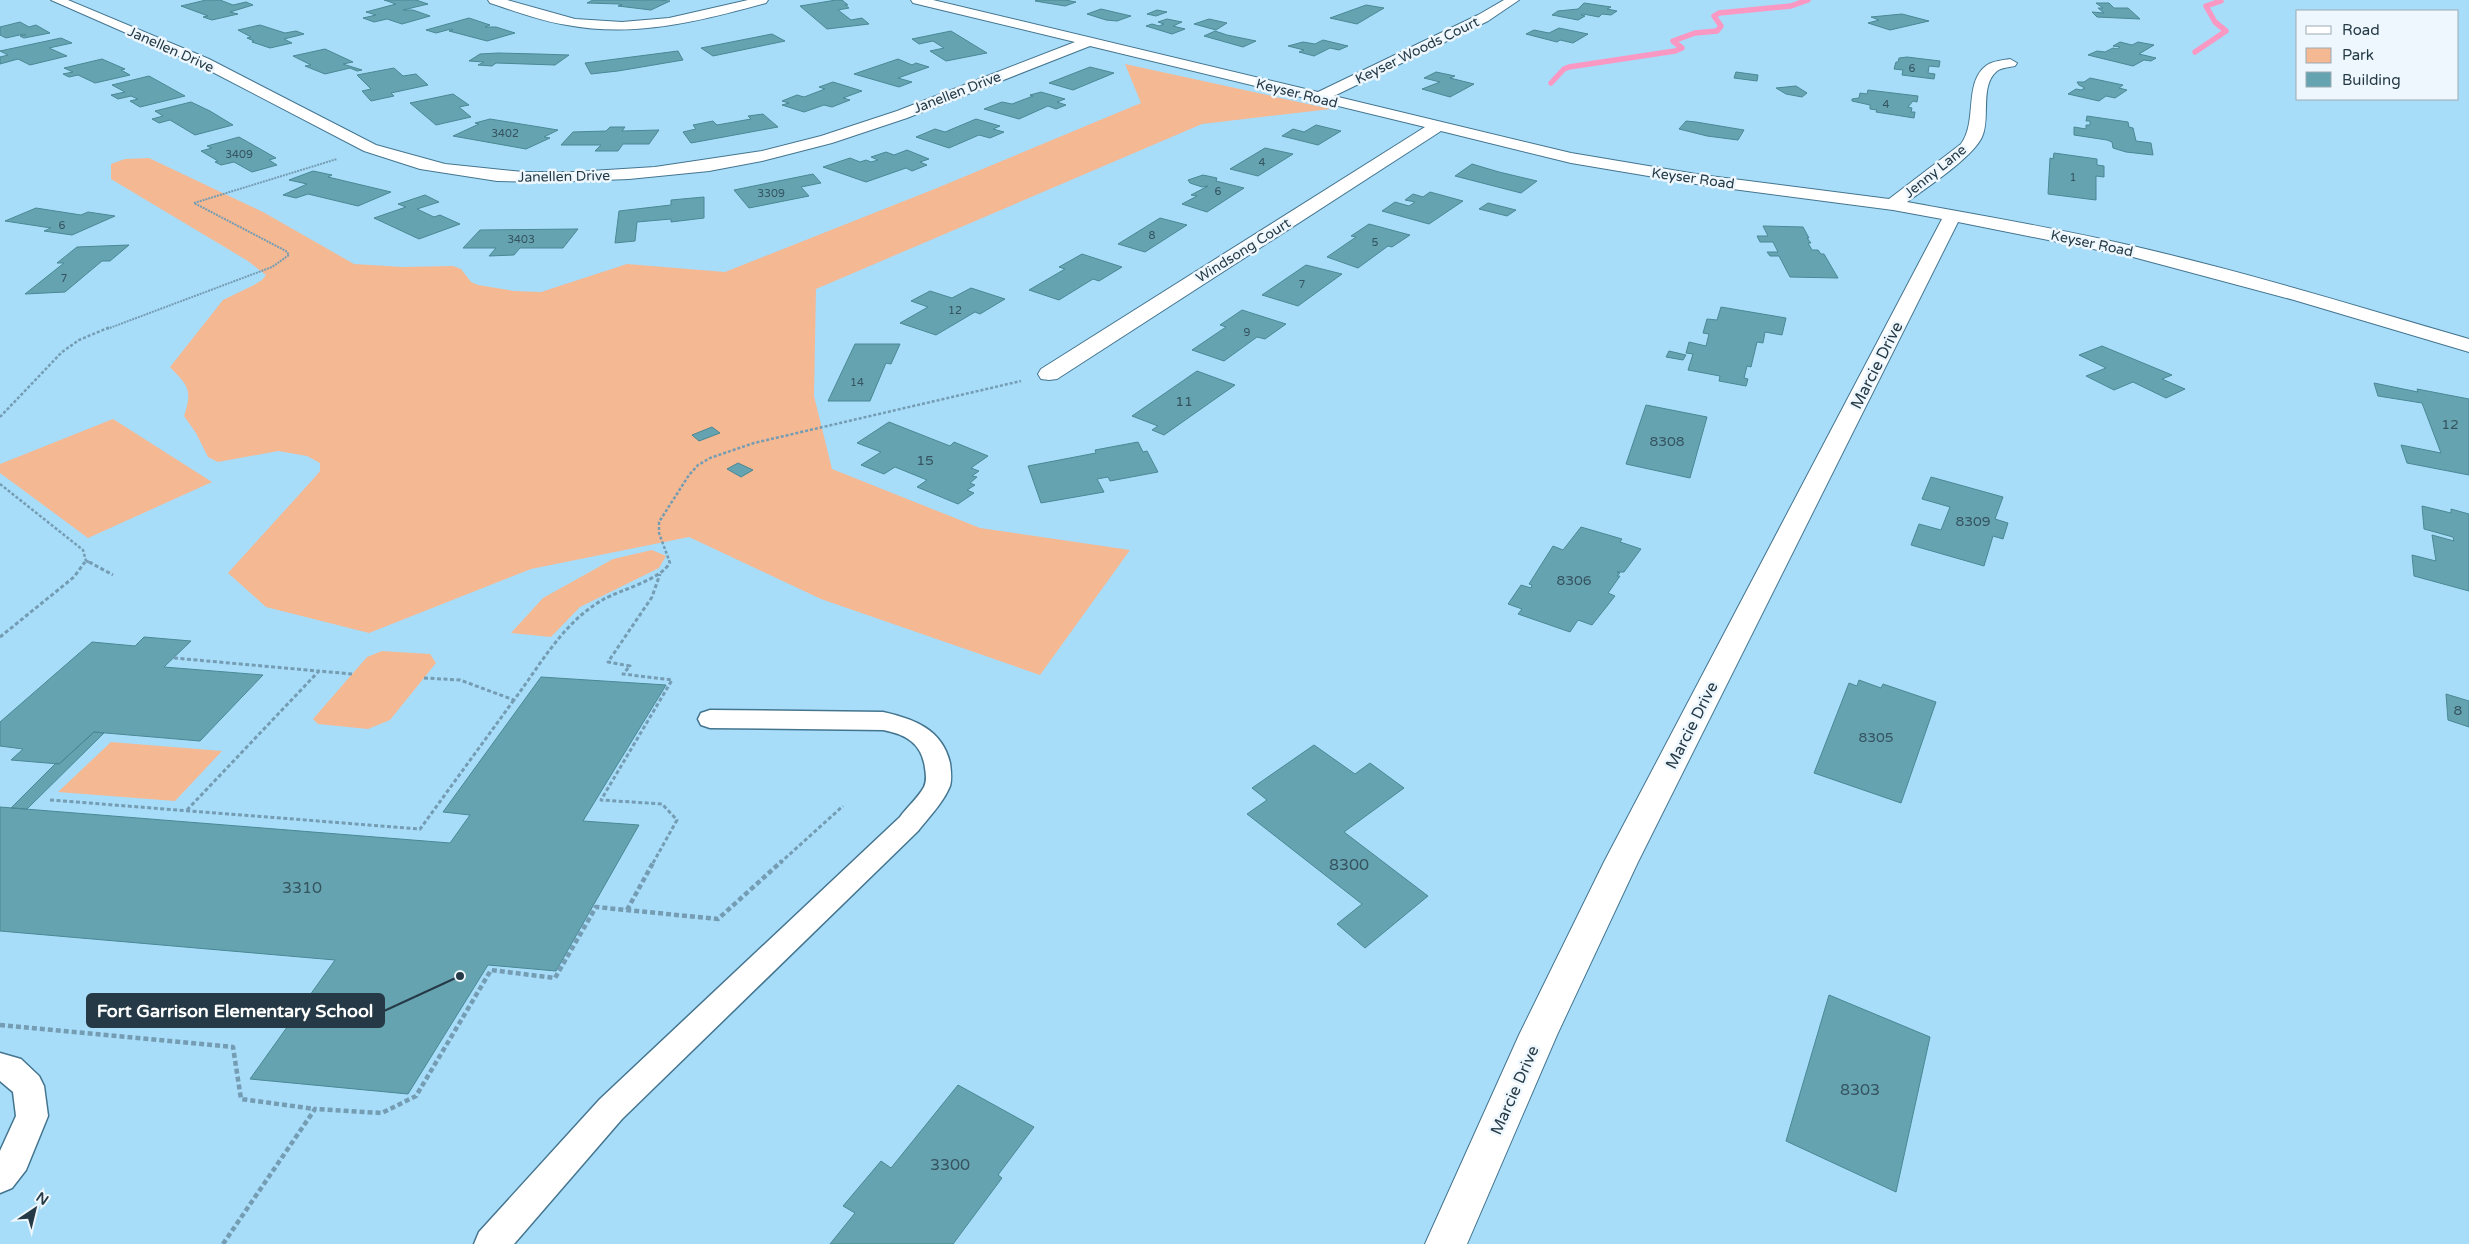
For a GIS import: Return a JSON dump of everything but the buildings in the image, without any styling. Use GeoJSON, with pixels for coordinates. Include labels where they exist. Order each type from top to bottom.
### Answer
{"type":"FeatureCollection","features":[{"type":"Feature","properties":{"kind":"street","name":"Janellen Drive"},"geometry":{"type":"LineString","coordinates":[[57,0],[204,62],[370,148],[395,158],[447,170],[518,177],[644,173],[691,168],[786,151],[870,125],[1087,42]]}},
{"type":"Feature","properties":{"kind":"street"},"geometry":{"type":"LineString","coordinates":[[494,0],[574,23],[620,26],[692,19],[762,0]]}},
{"type":"Feature","properties":{"kind":"street","name":"Keyser Road"},"geometry":{"type":"LineString","coordinates":[[918,0],[1525,148],[1621,167],[1893,205],[2068,237],[2210,270],[2469,346]]}},
{"type":"Feature","properties":{"kind":"street","name":"Keyser Woods Court"},"geometry":{"type":"LineString","coordinates":[[1318,98],[1483,18],[1513,0]]}},
{"type":"Feature","properties":{"kind":"street","name":"Jenny Lane"},"geometry":{"type":"LineString","coordinates":[[1893,205],[1966,147],[1974,137],[1977,125],[1982,80],[1993,67],[2010,63]]}},
{"type":"Feature","properties":{"kind":"street","name":"Windsong Court"},"geometry":{"type":"LineString","coordinates":[[1049,374],[1437,127]]}},
{"type":"Feature","properties":{"kind":"street","name":"Marcie Drive"},"geometry":{"type":"LineString","coordinates":[[1446,1244],[1538,1035],[1620,862],[1953,216]]}},
{"type":"Feature","properties":{"kind":"lane"},"geometry":{"type":"LineString","coordinates":[[491,1244],[611,1109],[909,824],[937,786],[938,768],[934,749],[921,733],[905,725],[883,721],[710,719]]}},
{"type":"Feature","properties":{"kind":"lane"},"geometry":{"type":"LineString","coordinates":[[0,1067],[10,1069],[28,1086],[32,1116],[14,1159],[0,1178]]}},
{"type":"Feature","properties":{"kind":"path"},"geometry":{"type":"LineString","coordinates":[[0,417],[62,352],[79,340],[272,267],[289,255],[286,251],[194,203],[344,156]]}},
{"type":"Feature","properties":{"kind":"path"},"geometry":{"type":"LineString","coordinates":[[50,800],[420,829],[564,631],[578,617],[597,603],[660,574],[670,564],[670,555],[659,539],[659,522],[696,466],[716,456],[762,441],[996,388],[1049,374]]}},
{"type":"Feature","properties":{"kind":"path"},"geometry":{"type":"LineString","coordinates":[[0,484],[83,550],[86,561]]}},
{"type":"Feature","properties":{"kind":"path"},"geometry":{"type":"LineString","coordinates":[[86,561],[101,566],[113,575]]}},
{"type":"Feature","properties":{"kind":"path"},"geometry":{"type":"LineString","coordinates":[[0,637],[74,577],[86,561]]}},
{"type":"Feature","properties":{"kind":"path"},"geometry":{"type":"LineString","coordinates":[[627,910],[677,820],[662,804],[601,800],[672,680],[623,674],[630,666],[608,662],[652,598],[660,574]]}},
{"type":"Feature","properties":{"kind":"path"},"geometry":{"type":"LineString","coordinates":[[174,658],[352,674]]}},
{"type":"Feature","properties":{"kind":"path"},"geometry":{"type":"LineString","coordinates":[[187,811],[319,671]]}},
{"type":"Feature","properties":{"kind":"path"},"geometry":{"type":"LineString","coordinates":[[424,678],[460,680],[514,700]]}},
{"type":"Feature","properties":{"kind":"path"},"geometry":{"type":"LineString","coordinates":[[0,1025],[233,1047],[241,1099],[315,1109],[382,1114],[416,1096],[491,970],[554,978],[596,907],[718,919],[843,806]]}},
{"type":"Feature","properties":{"kind":"path"},"geometry":{"type":"LineString","coordinates":[[223,1244],[315,1109]]}},
{"type":"Feature","properties":{"kind":"green space"},"geometry":{"type":"Polygon","coordinates":[[[1125,64],[1331,109],[1202,124],[816,289],[814,396],[832,469],[980,528],[1130,550],[1040,675],[821,599],[689,537],[531,569],[369,633],[266,607],[228,573],[315,477],[320,471],[320,463],[307,456],[278,451],[218,462],[208,457],[196,433],[184,416],[188,400],[187,388],[170,367],[223,300],[254,285],[266,275],[248,261],[111,179],[111,164],[125,159],[149,158],[263,212],[354,264],[403,267],[453,266],[461,269],[471,282],[478,285],[514,291],[541,292],[627,264],[725,272],[937,188],[1141,103],[1125,64]]]}},
{"type":"Feature","properties":{"kind":"green space"},"geometry":{"type":"Polygon","coordinates":[[[113,419],[212,482],[88,538],[0,473],[0,464],[113,419]]]}},
{"type":"Feature","properties":{"kind":"green space"},"geometry":{"type":"Polygon","coordinates":[[[652,550],[666,556],[659,568],[580,607],[551,637],[511,633],[543,598],[613,559],[652,550]]]}},
{"type":"Feature","properties":{"kind":"green space"},"geometry":{"type":"Polygon","coordinates":[[[382,651],[430,654],[436,663],[390,720],[368,729],[318,724],[313,719],[367,657],[382,651]]]}},
{"type":"Feature","properties":{"kind":"green space"},"geometry":{"type":"Polygon","coordinates":[[[111,742],[222,751],[175,801],[58,792],[111,742]]]}},
{"type":"Feature","properties":{"kind":"waterway"},"geometry":{"type":"LineString","coordinates":[[1551,83],[1564,69],[1569,67],[1675,51],[1682,48],[1673,41],[1695,33],[1717,31],[1721,26],[1714,16],[1719,13],[1791,6],[1808,0]]}},
{"type":"Feature","properties":{"kind":"waterway"},"geometry":{"type":"LineString","coordinates":[[2195,52],[2226,31],[2215,22],[2206,6],[2221,1],[2219,0]]}},
{"type":"Feature","properties":{"kind":"place","name":"Fort Garrison Elementary School"},"geometry":{"type":"Point","coordinates":[460,976]}}]}
